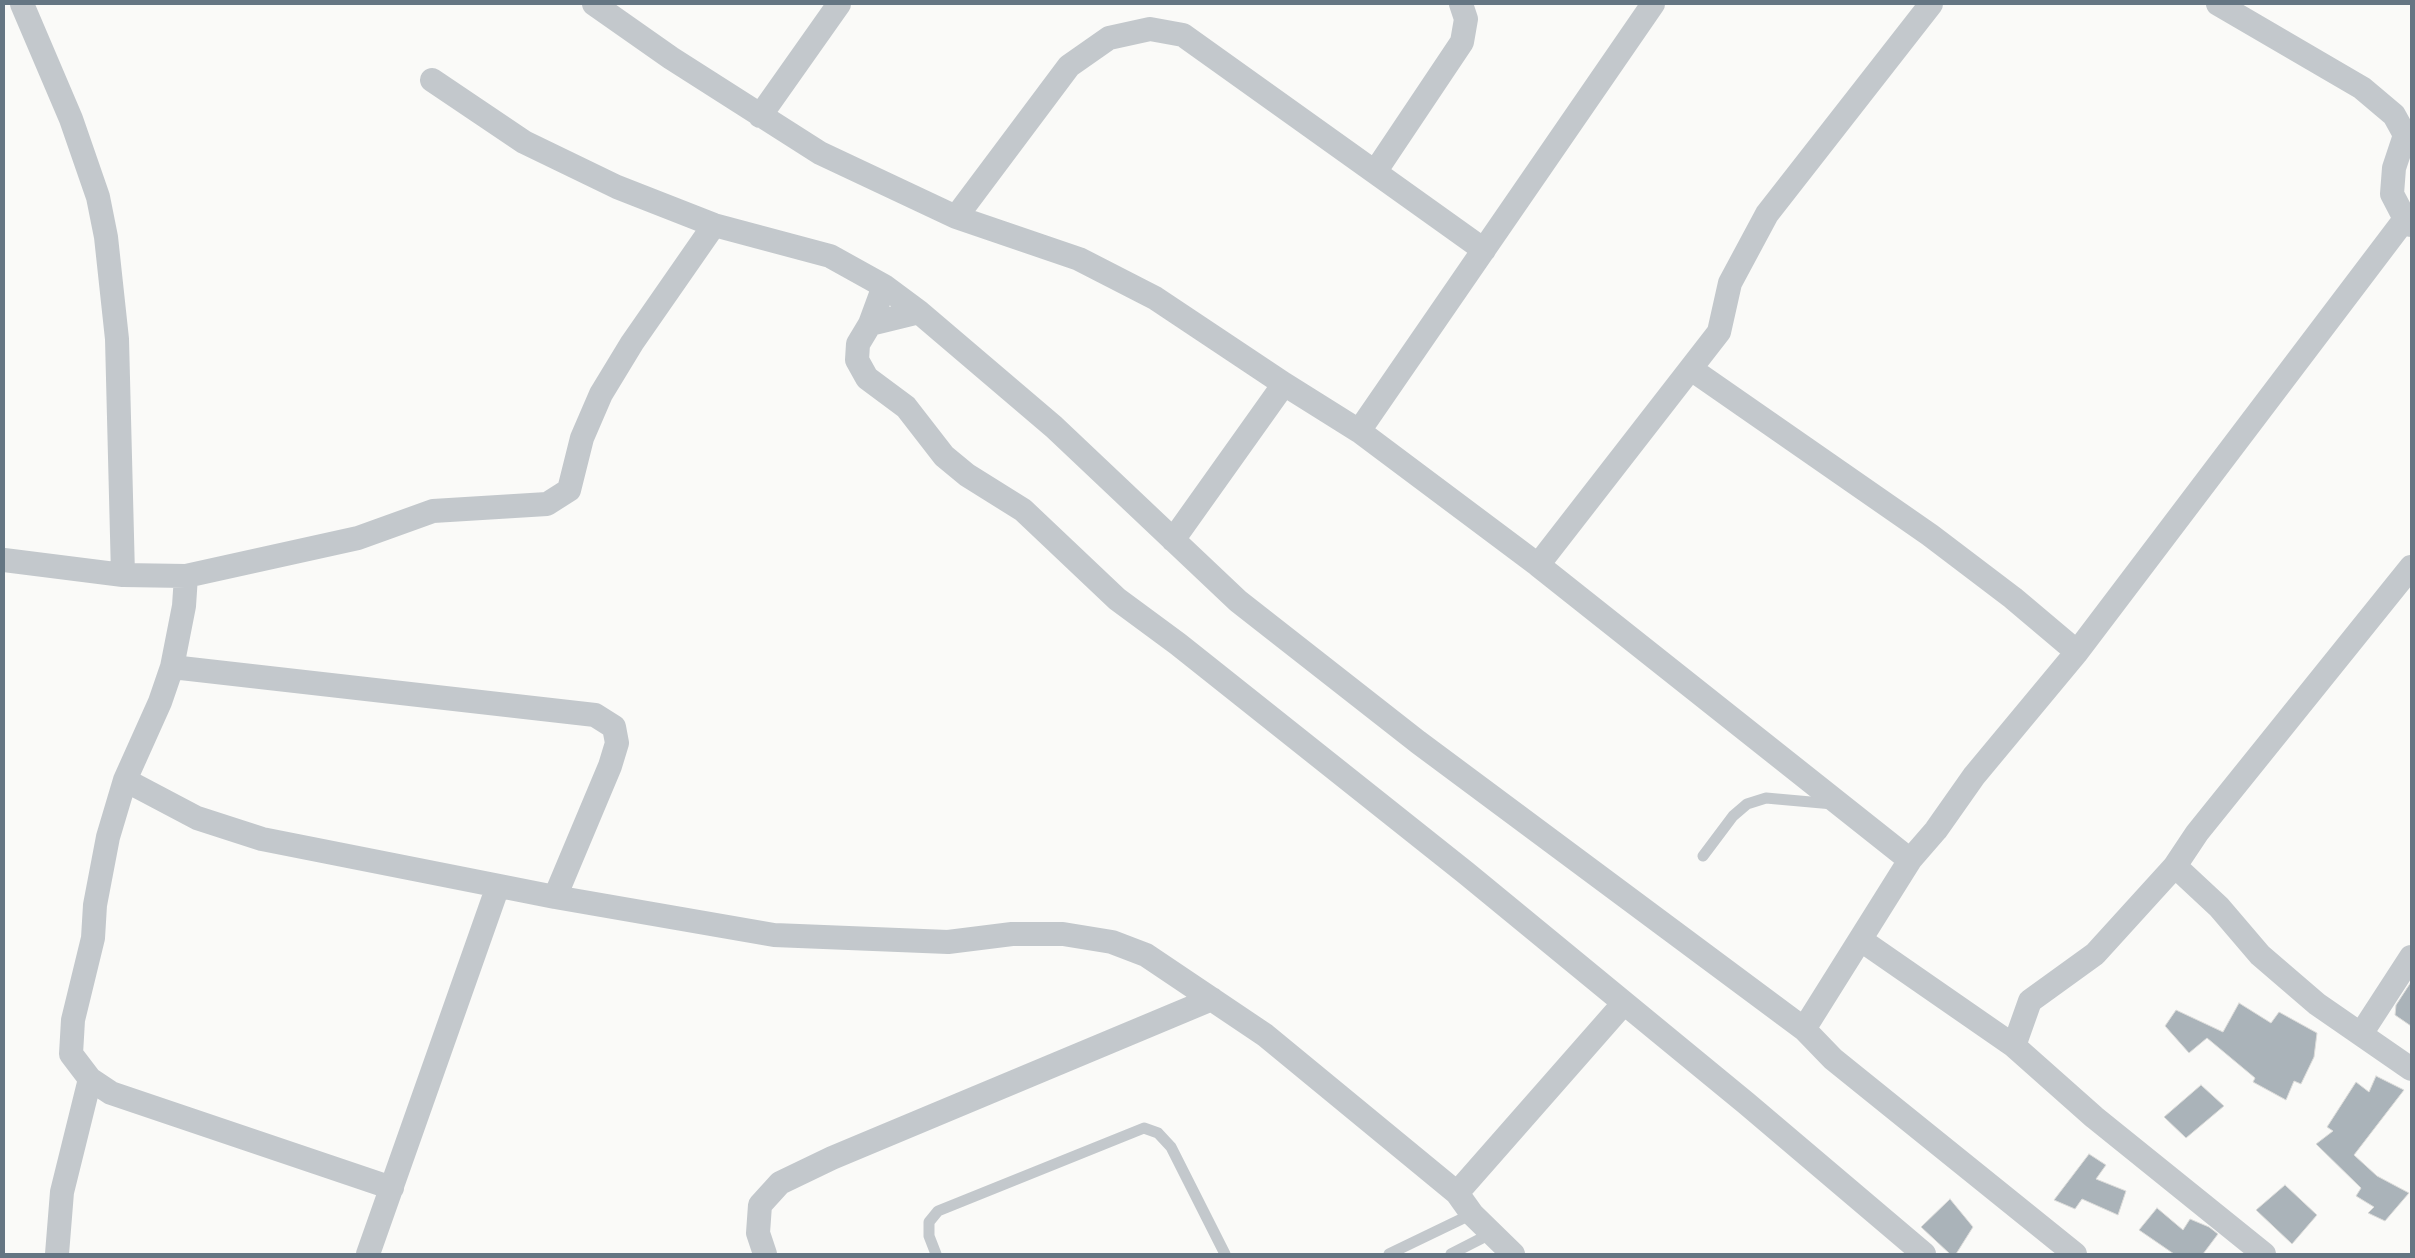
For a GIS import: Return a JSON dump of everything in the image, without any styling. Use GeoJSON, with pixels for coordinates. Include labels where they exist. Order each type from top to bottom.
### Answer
{"type":"FeatureCollection","features":[{"type":"Feature","properties":{"kind":"street"},"geometry":{"type":"LineString","coordinates":[[22,4],[71,119],[98,197],[106,237],[117,339],[123,575]]}},
{"type":"Feature","properties":{"kind":"street"},"geometry":{"type":"LineString","coordinates":[[594,4],[760,116],[820,153],[956,217],[1079,259],[1155,298],[1284,384],[1359,431],[1538,565],[1910,860]]}},
{"type":"Feature","properties":{"kind":"street"},"geometry":{"type":"LineString","coordinates":[[760,116],[839,4]]}},
{"type":"Feature","properties":{"kind":"street"},"geometry":{"type":"LineString","coordinates":[[1375,172],[1462,42],[1466,19],[1462,4]]}},
{"type":"Feature","properties":{"kind":"street"},"geometry":{"type":"LineString","coordinates":[[1359,431],[1653,4]]}},
{"type":"Feature","properties":{"kind":"street"},"geometry":{"type":"LineString","coordinates":[[1804,1029],[1861,940],[1890,889],[1910,860],[1936,830],[1974,776],[2012,734],[2077,652],[2408,222],[2392,194],[2394,168],[2408,130],[2394,115],[2362,88],[2218,4]]}},
{"type":"Feature","properties":{"kind":"street"},"geometry":{"type":"LineString","coordinates":[[1538,565],[1719,332],[1730,283],[1767,214],[1925,5]]}},
{"type":"Feature","properties":{"kind":"street"},"geometry":{"type":"LineString","coordinates":[[956,217],[1070,66],[1109,38],[1150,29],[1183,35],[1484,250]]}},
{"type":"Feature","properties":{"kind":"street"},"geometry":{"type":"LineString","coordinates":[[432,80],[524,142],[617,187],[714,225],[830,256],[884,286],[919,312],[1054,427],[1238,601],[1418,742],[1804,1029],[1833,1059],[2075,1254]]}},
{"type":"Feature","properties":{"kind":"street"},"geometry":{"type":"LineString","coordinates":[[4,560],[123,575],[186,576],[358,538],[433,511],[547,504],[569,490],[582,438],[601,394],[632,343],[714,225]]}},
{"type":"Feature","properties":{"kind":"street"},"geometry":{"type":"LineString","coordinates":[[884,286],[870,324],[858,344],[856,360],[867,378],[906,406],[944,456],[966,476],[1023,510],[1117,599],[1178,644],[1458,867],[1754,1109],[1924,1254]]}},
{"type":"Feature","properties":{"kind":"street"},"geometry":{"type":"LineString","coordinates":[[870,324],[919,312]]}},
{"type":"Feature","properties":{"kind":"street"},"geometry":{"type":"LineString","coordinates":[[1691,369],[1930,535],[2013,598],[2077,652]]}},
{"type":"Feature","properties":{"kind":"street"},"geometry":{"type":"LineString","coordinates":[[1174,540],[1284,384]]}},
{"type":"Feature","properties":{"kind":"street"},"geometry":{"type":"LineString","coordinates":[[2014,1046],[2030,1001],[2095,954],[2175,866],[2197,833],[2411,567]]}},
{"type":"Feature","properties":{"kind":"street"},"geometry":{"type":"LineString","coordinates":[[186,576],[184,606],[172,667],[160,702],[125,780],[108,836],[96,905],[93,938],[73,1020],[70,1054],[90,1079],[111,1093],[392,1188]]}},
{"type":"Feature","properties":{"kind":"street"},"geometry":{"type":"LineString","coordinates":[[172,667],[595,715],[614,726],[617,743],[610,766],[555,897]]}},
{"type":"Feature","properties":{"kind":"street"},"geometry":{"type":"LineString","coordinates":[[125,780],[197,818],[262,838],[555,897],[774,935],[948,942],[1012,934],[1063,934],[1112,942],[1146,955],[1265,1034],[1457,1194],[1472,1214],[1512,1254]]}},
{"type":"Feature","properties":{"kind":"street"},"geometry":{"type":"LineString","coordinates":[[2175,866],[2219,907],[2260,956],[2318,1004],[2411,1069]]}},
{"type":"Feature","properties":{"kind":"street"},"geometry":{"type":"LineString","coordinates":[[368,1254],[498,886]]}},
{"type":"Feature","properties":{"kind":"street"},"geometry":{"type":"LineString","coordinates":[[1861,940],[2014,1046],[2102,1124],[2264,1254]]}},
{"type":"Feature","properties":{"kind":"street"},"geometry":{"type":"LineString","coordinates":[[2361,1034],[2411,957]]}},
{"type":"Feature","properties":{"kind":"street"},"geometry":{"type":"LineString","coordinates":[[765,1254],[758,1232],[760,1205],[780,1183],[832,1158],[1212,999]]}},
{"type":"Feature","properties":{"kind":"street"},"geometry":{"type":"LineString","coordinates":[[1457,1194],[1624,1003]]}},
{"type":"Feature","properties":{"kind":"street"},"geometry":{"type":"LineString","coordinates":[[57,1254],[62,1192],[90,1079]]}},
{"type":"Feature","properties":{"kind":"lane"},"geometry":{"type":"LineString","coordinates":[[1703,856],[1734,816],[1747,804],[1766,798],[1840,805]]}},
{"type":"Feature","properties":{"kind":"lane"},"geometry":{"type":"LineString","coordinates":[[936,1254],[929,1236],[929,1222],[938,1211],[1144,1128],[1158,1133],[1171,1147],[1225,1254]]}},
{"type":"Feature","properties":{"kind":"lane"},"geometry":{"type":"LineString","coordinates":[[1389,1254],[1472,1214]]}},
{"type":"Feature","properties":{"kind":"lane"},"geometry":{"type":"LineString","coordinates":[[1451,1254],[1492,1233]]}},
{"type":"Feature","properties":{"kind":"building"},"geometry":{"type":"Polygon","coordinates":[[[2411,982],[2411,1026],[2395,1015],[2396,1005],[2411,982]]]}},
{"type":"Feature","properties":{"kind":"building"},"geometry":{"type":"Polygon","coordinates":[[[2239,1003],[2271,1023],[2279,1012],[2317,1033],[2314,1057],[2301,1084],[2294,1081],[2286,1100],[2253,1082],[2255,1078],[2207,1038],[2189,1053],[2165,1026],[2176,1010],[2223,1032],[2239,1003]]]}},
{"type":"Feature","properties":{"kind":"building"},"geometry":{"type":"Polygon","coordinates":[[[2376,1076],[2404,1090],[2354,1155],[2377,1176],[2409,1193],[2385,1221],[2368,1213],[2374,1207],[2356,1196],[2361,1188],[2316,1144],[2333,1131],[2327,1127],[2356,1082],[2369,1092],[2376,1076]]]}},
{"type":"Feature","properties":{"kind":"building"},"geometry":{"type":"Polygon","coordinates":[[[2201,1085],[2224,1106],[2186,1138],[2164,1117],[2201,1085]]]}},
{"type":"Feature","properties":{"kind":"building"},"geometry":{"type":"Polygon","coordinates":[[[2089,1154],[2106,1165],[2096,1179],[2126,1191],[2118,1215],[2082,1199],[2075,1209],[2054,1200],[2089,1154]]]}},
{"type":"Feature","properties":{"kind":"building"},"geometry":{"type":"Polygon","coordinates":[[[2285,1185],[2317,1215],[2292,1244],[2256,1210],[2285,1185]]]}},
{"type":"Feature","properties":{"kind":"building"},"geometry":{"type":"Polygon","coordinates":[[[1950,1199],[1973,1227],[1956,1254],[1950,1254],[1921,1227],[1950,1199]]]}},
{"type":"Feature","properties":{"kind":"building"},"geometry":{"type":"Polygon","coordinates":[[[2157,1208],[2183,1230],[2190,1219],[2209,1227],[2218,1234],[2203,1254],[2174,1254],[2139,1230],[2157,1208]]]}}]}
